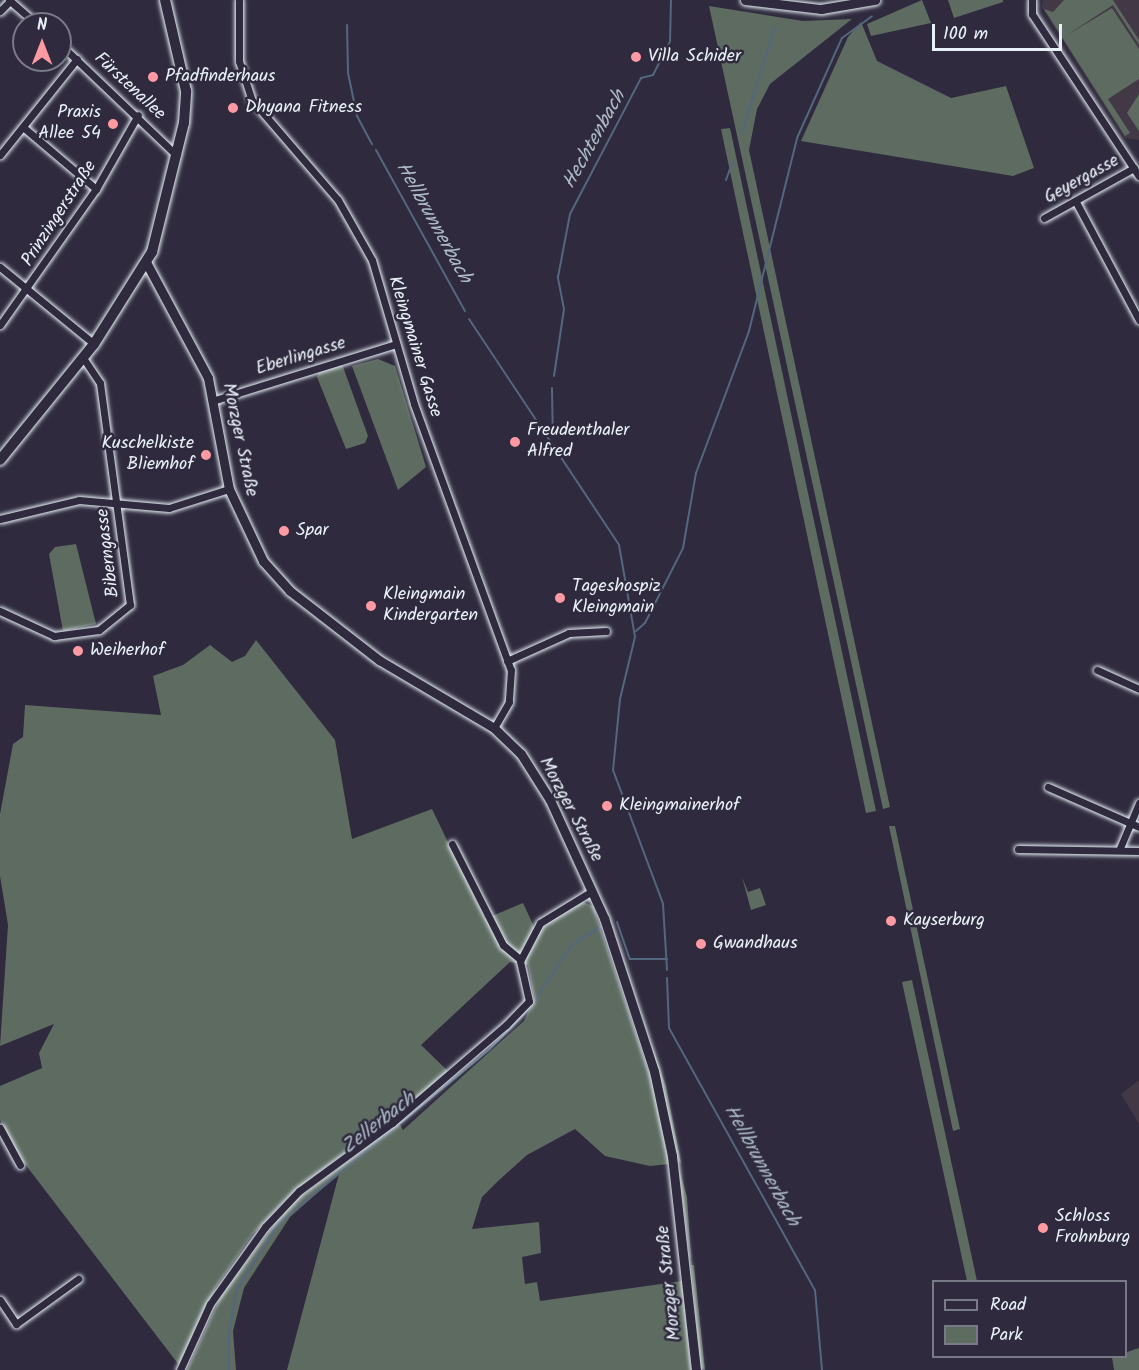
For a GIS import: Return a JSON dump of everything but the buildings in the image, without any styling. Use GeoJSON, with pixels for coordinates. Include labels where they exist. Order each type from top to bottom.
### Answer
{"type":"FeatureCollection","features":[{"type":"Feature","properties":{"kind":"main road"},"geometry":{"type":"LineString","coordinates":[[0,460],[94,344],[147,264],[176,155],[185,80],[165,0]]}},
{"type":"Feature","properties":{"kind":"street"},"geometry":{"type":"LineString","coordinates":[[0,11],[10,0],[24,12]]}},
{"type":"Feature","properties":{"kind":"street","name":"Kleingmainer Gasse"},"geometry":{"type":"LineString","coordinates":[[239,0],[239,61],[251,99],[356,227],[372,260],[396,344],[507,661],[509,702],[494,728]]}},
{"type":"Feature","properties":{"kind":"street"},"geometry":{"type":"LineString","coordinates":[[745,0],[821,9],[875,0]]}},
{"type":"Feature","properties":{"kind":"street"},"geometry":{"type":"LineString","coordinates":[[1032,0],[1032,14],[1139,176]]}},
{"type":"Feature","properties":{"kind":"street","name":"Fürstenallee"},"geometry":{"type":"LineString","coordinates":[[72,55],[138,114],[176,155]]}},
{"type":"Feature","properties":{"kind":"street"},"geometry":{"type":"LineString","coordinates":[[0,155],[77,59]]}},
{"type":"Feature","properties":{"kind":"street","name":"Prinzingerstraße"},"geometry":{"type":"LineString","coordinates":[[0,325],[27,290],[96,189],[138,114]]}},
{"type":"Feature","properties":{"kind":"street"},"geometry":{"type":"LineString","coordinates":[[23,127],[96,189]]}},
{"type":"Feature","properties":{"kind":"street","name":"Geyergasse"},"geometry":{"type":"LineString","coordinates":[[1044,218],[1134,168]]}},
{"type":"Feature","properties":{"kind":"street"},"geometry":{"type":"LineString","coordinates":[[1076,202],[1139,320]]}},
{"type":"Feature","properties":{"kind":"street","name":"Morzger Straße"},"geometry":{"type":"LineString","coordinates":[[147,264],[198,355],[215,400],[229,489],[259,556],[290,591],[391,669],[494,728],[539,780],[592,891],[640,1024],[664,1115],[696,1370]]}},
{"type":"Feature","properties":{"kind":"street"},"geometry":{"type":"LineString","coordinates":[[0,267],[94,344]]}},
{"type":"Feature","properties":{"kind":"street","name":"Eberlingasse"},"geometry":{"type":"LineString","coordinates":[[215,400],[396,344]]}},
{"type":"Feature","properties":{"kind":"street","name":"Biberngasse"},"geometry":{"type":"LineString","coordinates":[[0,611],[54,636],[99,630],[124,615],[132,595],[100,383],[83,358]]}},
{"type":"Feature","properties":{"kind":"street"},"geometry":{"type":"LineString","coordinates":[[0,519],[66,502],[118,502],[169,507],[229,489]]}},
{"type":"Feature","properties":{"kind":"street"},"geometry":{"type":"LineString","coordinates":[[507,661],[569,633],[606,631]]}},
{"type":"Feature","properties":{"kind":"street"},"geometry":{"type":"LineString","coordinates":[[1097,670],[1139,689]]}},
{"type":"Feature","properties":{"kind":"street"},"geometry":{"type":"LineString","coordinates":[[1048,788],[1139,827]]}},
{"type":"Feature","properties":{"kind":"street"},"geometry":{"type":"LineString","coordinates":[[1120,848],[1139,803]]}},
{"type":"Feature","properties":{"kind":"street"},"geometry":{"type":"LineString","coordinates":[[180,1370],[233,1268],[286,1204],[438,1086],[529,1001],[521,960],[503,945],[452,844]]}},
{"type":"Feature","properties":{"kind":"street"},"geometry":{"type":"LineString","coordinates":[[1018,849],[1120,848],[1139,851]]}},
{"type":"Feature","properties":{"kind":"street"},"geometry":{"type":"LineString","coordinates":[[521,960],[543,919],[592,891]]}},
{"type":"Feature","properties":{"kind":"street"},"geometry":{"type":"LineString","coordinates":[[0,1128],[20,1164]]}},
{"type":"Feature","properties":{"kind":"street"},"geometry":{"type":"LineString","coordinates":[[0,1300],[16,1324],[78,1280]]}},
{"type":"Feature","properties":{"kind":"shaded area"},"geometry":{"type":"Polygon","coordinates":[[[1043,0],[1139,0],[1139,140],[1125,138],[1042,8],[1043,0]]]}},
{"type":"Feature","properties":{"kind":"shaded area"},"geometry":{"type":"Polygon","coordinates":[[[1139,1080],[1139,1124],[1121,1094],[1139,1080]]]}},
{"type":"Feature","properties":{"kind":"green space"},"geometry":{"type":"Polygon","coordinates":[[[922,0],[931,23],[871,36],[867,24],[922,0]]]}},
{"type":"Feature","properties":{"kind":"green space"},"geometry":{"type":"Polygon","coordinates":[[[948,0],[1003,0],[1003,2],[954,18],[948,0]]]}},
{"type":"Feature","properties":{"kind":"green space"},"geometry":{"type":"Polygon","coordinates":[[[1064,0],[1113,0],[1139,40],[1139,45],[1113,5],[1067,35],[1112,8],[1139,49],[1139,79],[1108,99],[1130,133],[1125,136],[1044,9],[1053,12],[1064,0]]]}},
{"type":"Feature","properties":{"kind":"green space"},"geometry":{"type":"Polygon","coordinates":[[[709,6],[803,21],[852,19],[770,84],[757,109],[749,150],[890,807],[883,809],[709,6]]]}},
{"type":"Feature","properties":{"kind":"green space"},"geometry":{"type":"Polygon","coordinates":[[[861,22],[877,61],[951,98],[1006,86],[1034,168],[1013,176],[801,141],[848,37],[861,22]]]}},
{"type":"Feature","properties":{"kind":"green space"},"geometry":{"type":"Polygon","coordinates":[[[1139,94],[1139,131],[1127,113],[1139,94]]]}},
{"type":"Feature","properties":{"kind":"green space"},"geometry":{"type":"Polygon","coordinates":[[[730,128],[876,811],[866,813],[721,129],[730,128]]]}},
{"type":"Feature","properties":{"kind":"green space"},"geometry":{"type":"Polygon","coordinates":[[[378,359],[395,366],[426,467],[398,490],[352,366],[378,359]]]}},
{"type":"Feature","properties":{"kind":"green space"},"geometry":{"type":"Polygon","coordinates":[[[342,364],[368,436],[365,443],[346,449],[317,377],[319,371],[342,364]]]}},
{"type":"Feature","properties":{"kind":"green space"},"geometry":{"type":"Polygon","coordinates":[[[76,544],[96,624],[63,631],[49,554],[55,547],[76,544]]]}},
{"type":"Feature","properties":{"kind":"green space"},"geometry":{"type":"Polygon","coordinates":[[[256,640],[335,740],[352,839],[432,809],[485,919],[523,903],[537,933],[562,911],[583,902],[593,906],[652,1082],[669,1164],[650,1166],[605,1156],[575,1129],[527,1155],[498,1181],[482,1197],[472,1229],[539,1222],[541,1253],[522,1257],[525,1284],[537,1282],[540,1301],[682,1281],[691,1370],[287,1370],[339,1174],[290,1217],[244,1288],[233,1331],[236,1370],[187,1370],[221,1296],[288,1206],[399,1123],[403,1130],[524,1021],[534,998],[528,965],[510,962],[421,1045],[450,1073],[293,1192],[252,1235],[216,1287],[179,1365],[15,1151],[0,1120],[0,1086],[42,1068],[39,1053],[54,1024],[0,1046],[8,925],[0,876],[0,814],[13,744],[23,737],[25,705],[161,715],[153,676],[183,665],[210,645],[232,662],[245,656],[256,640]]]}},
{"type":"Feature","properties":{"kind":"green space"},"geometry":{"type":"Polygon","coordinates":[[[889,826],[895,826],[960,1129],[953,1131],[889,826]]]}},
{"type":"Feature","properties":{"kind":"green space"},"geometry":{"type":"Polygon","coordinates":[[[742,877],[748,892],[760,888],[766,905],[751,910],[742,877]]]}},
{"type":"Feature","properties":{"kind":"green space"},"geometry":{"type":"Polygon","coordinates":[[[912,980],[977,1280],[967,1280],[902,982],[912,980]]]}},
{"type":"Feature","properties":{"kind":"green space"},"geometry":{"type":"Polygon","coordinates":[[[651,1044],[666,1086],[681,1163],[677,1161],[651,1044]]]}},
{"type":"Feature","properties":{"kind":"green space"},"geometry":{"type":"Polygon","coordinates":[[[679,1169],[687,1197],[691,1258],[690,1257],[679,1169]]]}},
{"type":"Feature","properties":{"kind":"green space"},"geometry":{"type":"Polygon","coordinates":[[[691,1265],[694,1265],[705,1370],[701,1368],[691,1265]]]}},
{"type":"Feature","properties":{"kind":"green space"},"geometry":{"type":"Polygon","coordinates":[[[1139,1348],[1139,1370],[1114,1370],[1112,1358],[1127,1358],[1127,1352],[1139,1348]]]}},
{"type":"Feature","properties":{"kind":"waterway","name":"Hechtenbach"},"geometry":{"type":"LineString","coordinates":[[554,376],[564,309],[558,277],[570,214],[641,78],[653,75],[670,41],[671,0]]}},
{"type":"Feature","properties":{"kind":"waterway"},"geometry":{"type":"LineString","coordinates":[[636,631],[645,623],[683,548],[696,473],[749,331],[797,138],[842,38],[872,16]]}},
{"type":"Feature","properties":{"kind":"waterway","name":"Hellbrunnerbach"},"geometry":{"type":"LineString","coordinates":[[347,25],[348,73],[357,116],[372,144]]}},
{"type":"Feature","properties":{"kind":"waterway","name":"Hechtenbach"},"geometry":{"type":"LineString","coordinates":[[742,132],[775,27]]}},
{"type":"Feature","properties":{"kind":"waterway","name":"Hellbrunnerbach"},"geometry":{"type":"LineString","coordinates":[[376,150],[465,311]]}},
{"type":"Feature","properties":{"kind":"waterway","name":"Hechtenbach"},"geometry":{"type":"LineString","coordinates":[[726,180],[733,161]]}},
{"type":"Feature","properties":{"kind":"waterway","name":"Hellbrunnerbach"},"geometry":{"type":"LineString","coordinates":[[469,319],[619,545],[635,637],[620,699],[613,770],[663,904],[667,970]]}},
{"type":"Feature","properties":{"kind":"waterway","name":"Hechtenbach"},"geometry":{"type":"LineString","coordinates":[[552,388],[553,427]]}},
{"type":"Feature","properties":{"kind":"waterway","name":"Zellerbach"},"geometry":{"type":"LineString","coordinates":[[617,922],[630,959],[667,959]]}},
{"type":"Feature","properties":{"kind":"waterway","name":"Zellerbach"},"geometry":{"type":"LineString","coordinates":[[229,1370],[229,1332],[237,1289],[278,1224],[489,1050],[528,1010],[571,946],[600,927]]}},
{"type":"Feature","properties":{"kind":"waterway","name":"Hellbrunnerbach"},"geometry":{"type":"LineString","coordinates":[[667,978],[669,1028],[815,1290],[822,1370]]}},
{"type":"Feature","properties":{"kind":"place","name":"Villa Schider"},"geometry":{"type":"Point","coordinates":[636,57]}},
{"type":"Feature","properties":{"kind":"place","name":"Pfadfinderhaus"},"geometry":{"type":"Point","coordinates":[153,77]}},
{"type":"Feature","properties":{"kind":"place","name":"Dhyana Fitness"},"geometry":{"type":"Point","coordinates":[233,108]}},
{"type":"Feature","properties":{"kind":"place","name":"Praxis Allee 54"},"geometry":{"type":"Point","coordinates":[113,124]}},
{"type":"Feature","properties":{"kind":"place","name":"Freudenthaler Alfred"},"geometry":{"type":"Point","coordinates":[515,442]}},
{"type":"Feature","properties":{"kind":"place","name":"Kuschelkiste Bliemhof"},"geometry":{"type":"Point","coordinates":[206,455]}},
{"type":"Feature","properties":{"kind":"place","name":"Spar"},"geometry":{"type":"Point","coordinates":[284,531]}},
{"type":"Feature","properties":{"kind":"place","name":"Tageshospiz Kleingmain"},"geometry":{"type":"Point","coordinates":[560,598]}},
{"type":"Feature","properties":{"kind":"place","name":"Kleingmain Kindergarten"},"geometry":{"type":"Point","coordinates":[371,606]}},
{"type":"Feature","properties":{"kind":"place","name":"Weiherhof"},"geometry":{"type":"Point","coordinates":[78,651]}},
{"type":"Feature","properties":{"kind":"place","name":"Kleingmainerhof"},"geometry":{"type":"Point","coordinates":[607,806]}},
{"type":"Feature","properties":{"kind":"place","name":"Kayserburg"},"geometry":{"type":"Point","coordinates":[891,921]}},
{"type":"Feature","properties":{"kind":"place","name":"Gwandhaus"},"geometry":{"type":"Point","coordinates":[701,944]}},
{"type":"Feature","properties":{"kind":"place","name":"Schloss Frohnburg"},"geometry":{"type":"Point","coordinates":[1043,1228]}}]}
